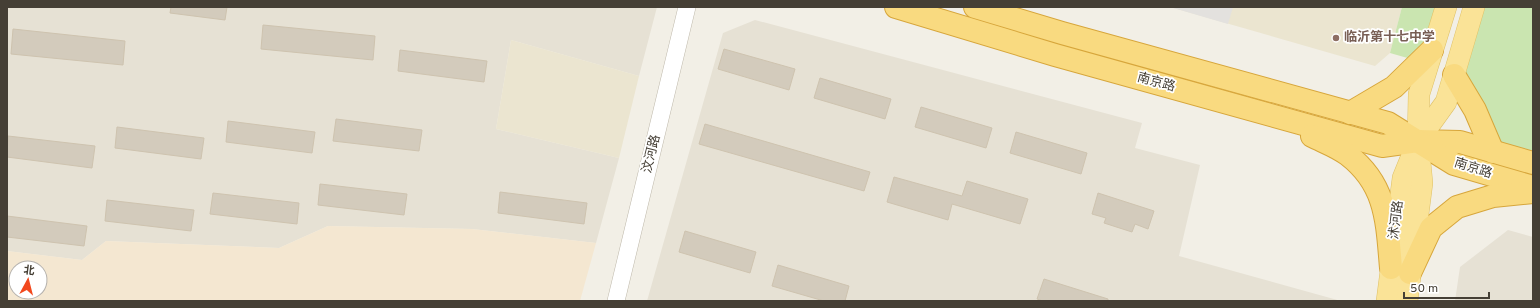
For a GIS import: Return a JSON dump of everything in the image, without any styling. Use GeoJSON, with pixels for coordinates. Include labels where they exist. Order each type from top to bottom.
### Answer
{"type":"FeatureCollection","features":[{"type":"Feature","properties":{"kind":"highway","name":"南京路"},"geometry":{"type":"LineString","coordinates":[[896,7],[1055,55],[1382,146],[1418,141],[1460,142],[1533,163]]}},
{"type":"Feature","properties":{"kind":"highway","name":"南京路"},"geometry":{"type":"LineString","coordinates":[[975,7],[1062,33],[1388,123],[1454,164],[1533,187]]}},
{"type":"Feature","properties":{"kind":"highway"},"geometry":{"type":"LineString","coordinates":[[1350,113],[1394,87],[1432,50]]}},
{"type":"Feature","properties":{"kind":"highway"},"geometry":{"type":"LineString","coordinates":[[1454,75],[1475,110],[1493,152]]}},
{"type":"Feature","properties":{"kind":"highway"},"geometry":{"type":"LineString","coordinates":[[1274,116],[1347,154],[1369,174],[1383,204],[1401,270]]}},
{"type":"Feature","properties":{"kind":"highway"},"geometry":{"type":"LineString","coordinates":[[1401,270],[1431,228],[1457,207],[1493,196],[1533,192]]}},
{"type":"Feature","properties":{"kind":"main road","name":"沭河路"},"geometry":{"type":"LineString","coordinates":[[1387,301],[1401,270],[1422,183],[1418,141],[1419,94],[1446,7]]}},
{"type":"Feature","properties":{"kind":"main road"},"geometry":{"type":"LineString","coordinates":[[1418,141],[1446,102],[1474,7]]}},
{"type":"Feature","properties":{"kind":"main road","name":"沭河路"},"geometry":{"type":"LineString","coordinates":[[1401,270],[1407,301]]}},
{"type":"Feature","properties":{"kind":"street","name":"汶河路"},"geometry":{"type":"LineString","coordinates":[[616,301],[687,7]]}},
{"type":"Feature","properties":{"kind":"shaded area"},"geometry":{"type":"Polygon","coordinates":[[[7,7],[657,7],[639,76],[511,40],[496,129],[619,158],[596,243],[472,229],[328,226],[279,248],[106,241],[82,260],[7,251],[7,7]]]}},
{"type":"Feature","properties":{"kind":"shaded area","name":"临沂第十七中学"},"geometry":{"type":"Polygon","coordinates":[[[1170,7],[1402,7],[1390,53],[1375,66],[1170,7]]]}},
{"type":"Feature","properties":{"kind":"shaded area"},"geometry":{"type":"Polygon","coordinates":[[[1170,7],[1233,7],[1228,24],[1170,7]]]}},
{"type":"Feature","properties":{"kind":"shaded area"},"geometry":{"type":"Polygon","coordinates":[[[755,20],[1142,123],[1135,148],[1200,165],[1179,256],[1341,301],[647,301],[723,33],[755,20]]]}},
{"type":"Feature","properties":{"kind":"shaded area"},"geometry":{"type":"Polygon","coordinates":[[[511,40],[639,76],[619,158],[496,129],[511,40]]]}},
{"type":"Feature","properties":{"kind":"shaded area"},"geometry":{"type":"Polygon","coordinates":[[[328,226],[472,229],[596,243],[580,301],[7,301],[7,251],[82,260],[106,241],[279,248],[328,226]]]}},
{"type":"Feature","properties":{"kind":"shaded area"},"geometry":{"type":"Polygon","coordinates":[[[1508,230],[1533,237],[1533,301],[1455,301],[1460,267],[1508,230]]]}},
{"type":"Feature","properties":{"kind":"green space"},"geometry":{"type":"Polygon","coordinates":[[[1402,7],[1437,7],[1426,42],[1411,59],[1390,53],[1402,7]]]}},
{"type":"Feature","properties":{"kind":"green space"},"geometry":{"type":"Polygon","coordinates":[[[1483,7],[1533,7],[1533,151],[1497,141],[1465,72],[1483,7]]]}},
{"type":"Feature","properties":{"kind":"building"},"geometry":{"type":"Polygon","coordinates":[[[171,7],[227,7],[225,20],[170,13],[171,7]]]}},
{"type":"Feature","properties":{"kind":"building"},"geometry":{"type":"Polygon","coordinates":[[[263,25],[375,36],[373,60],[261,49],[263,25]]]}},
{"type":"Feature","properties":{"kind":"building"},"geometry":{"type":"Polygon","coordinates":[[[13,29],[125,41],[123,65],[11,54],[13,29]]]}},
{"type":"Feature","properties":{"kind":"building"},"geometry":{"type":"Polygon","coordinates":[[[724,49],[795,69],[789,90],[718,69],[724,49]]]}},
{"type":"Feature","properties":{"kind":"building"},"geometry":{"type":"Polygon","coordinates":[[[400,50],[487,61],[484,82],[398,71],[400,50]]]}},
{"type":"Feature","properties":{"kind":"building"},"geometry":{"type":"Polygon","coordinates":[[[820,78],[891,99],[885,119],[814,98],[820,78]]]}},
{"type":"Feature","properties":{"kind":"building"},"geometry":{"type":"Polygon","coordinates":[[[921,107],[992,128],[986,148],[915,127],[921,107]]]}},
{"type":"Feature","properties":{"kind":"building"},"geometry":{"type":"Polygon","coordinates":[[[336,119],[422,130],[419,151],[333,141],[336,119]]]}},
{"type":"Feature","properties":{"kind":"building"},"geometry":{"type":"Polygon","coordinates":[[[228,121],[315,132],[312,153],[226,142],[228,121]]]}},
{"type":"Feature","properties":{"kind":"building"},"geometry":{"type":"Polygon","coordinates":[[[705,124],[870,172],[864,191],[699,144],[705,124]]]}},
{"type":"Feature","properties":{"kind":"building"},"geometry":{"type":"Polygon","coordinates":[[[117,127],[204,138],[201,159],[115,148],[117,127]]]}},
{"type":"Feature","properties":{"kind":"building"},"geometry":{"type":"Polygon","coordinates":[[[1016,132],[1087,153],[1081,174],[1010,153],[1016,132]]]}},
{"type":"Feature","properties":{"kind":"building"},"geometry":{"type":"Polygon","coordinates":[[[8,136],[95,146],[92,168],[7,157],[8,136]]]}},
{"type":"Feature","properties":{"kind":"building"},"geometry":{"type":"Polygon","coordinates":[[[894,177],[962,196],[967,181],[1028,199],[1020,224],[952,204],[948,220],[887,202],[894,177]]]}},
{"type":"Feature","properties":{"kind":"building"},"geometry":{"type":"Polygon","coordinates":[[[320,184],[407,194],[404,215],[318,205],[320,184]]]}},
{"type":"Feature","properties":{"kind":"building"},"geometry":{"type":"Polygon","coordinates":[[[500,192],[587,203],[584,224],[498,213],[500,192]]]}},
{"type":"Feature","properties":{"kind":"building"},"geometry":{"type":"Polygon","coordinates":[[[213,193],[299,203],[297,224],[210,214],[213,193]]]}},
{"type":"Feature","properties":{"kind":"building"},"geometry":{"type":"Polygon","coordinates":[[[1098,193],[1154,211],[1148,229],[1135,224],[1132,232],[1104,223],[1106,218],[1092,214],[1098,193]]]}},
{"type":"Feature","properties":{"kind":"building"},"geometry":{"type":"Polygon","coordinates":[[[107,200],[194,210],[191,231],[105,221],[107,200]]]}},
{"type":"Feature","properties":{"kind":"building"},"geometry":{"type":"Polygon","coordinates":[[[7,216],[87,226],[84,246],[7,237],[7,216]]]}},
{"type":"Feature","properties":{"kind":"building"},"geometry":{"type":"Polygon","coordinates":[[[685,231],[756,252],[750,273],[679,252],[685,231]]]}},
{"type":"Feature","properties":{"kind":"building"},"geometry":{"type":"Polygon","coordinates":[[[778,265],[849,286],[845,301],[824,301],[772,286],[778,265]]]}},
{"type":"Feature","properties":{"kind":"building"},"geometry":{"type":"Polygon","coordinates":[[[1044,279],[1108,299],[1108,301],[1043,301],[1037,299],[1044,279]]]}},
{"type":"Feature","properties":{"kind":"place","name":"临沂第十七中学"},"geometry":{"type":"Point","coordinates":[1336,38]}}]}
